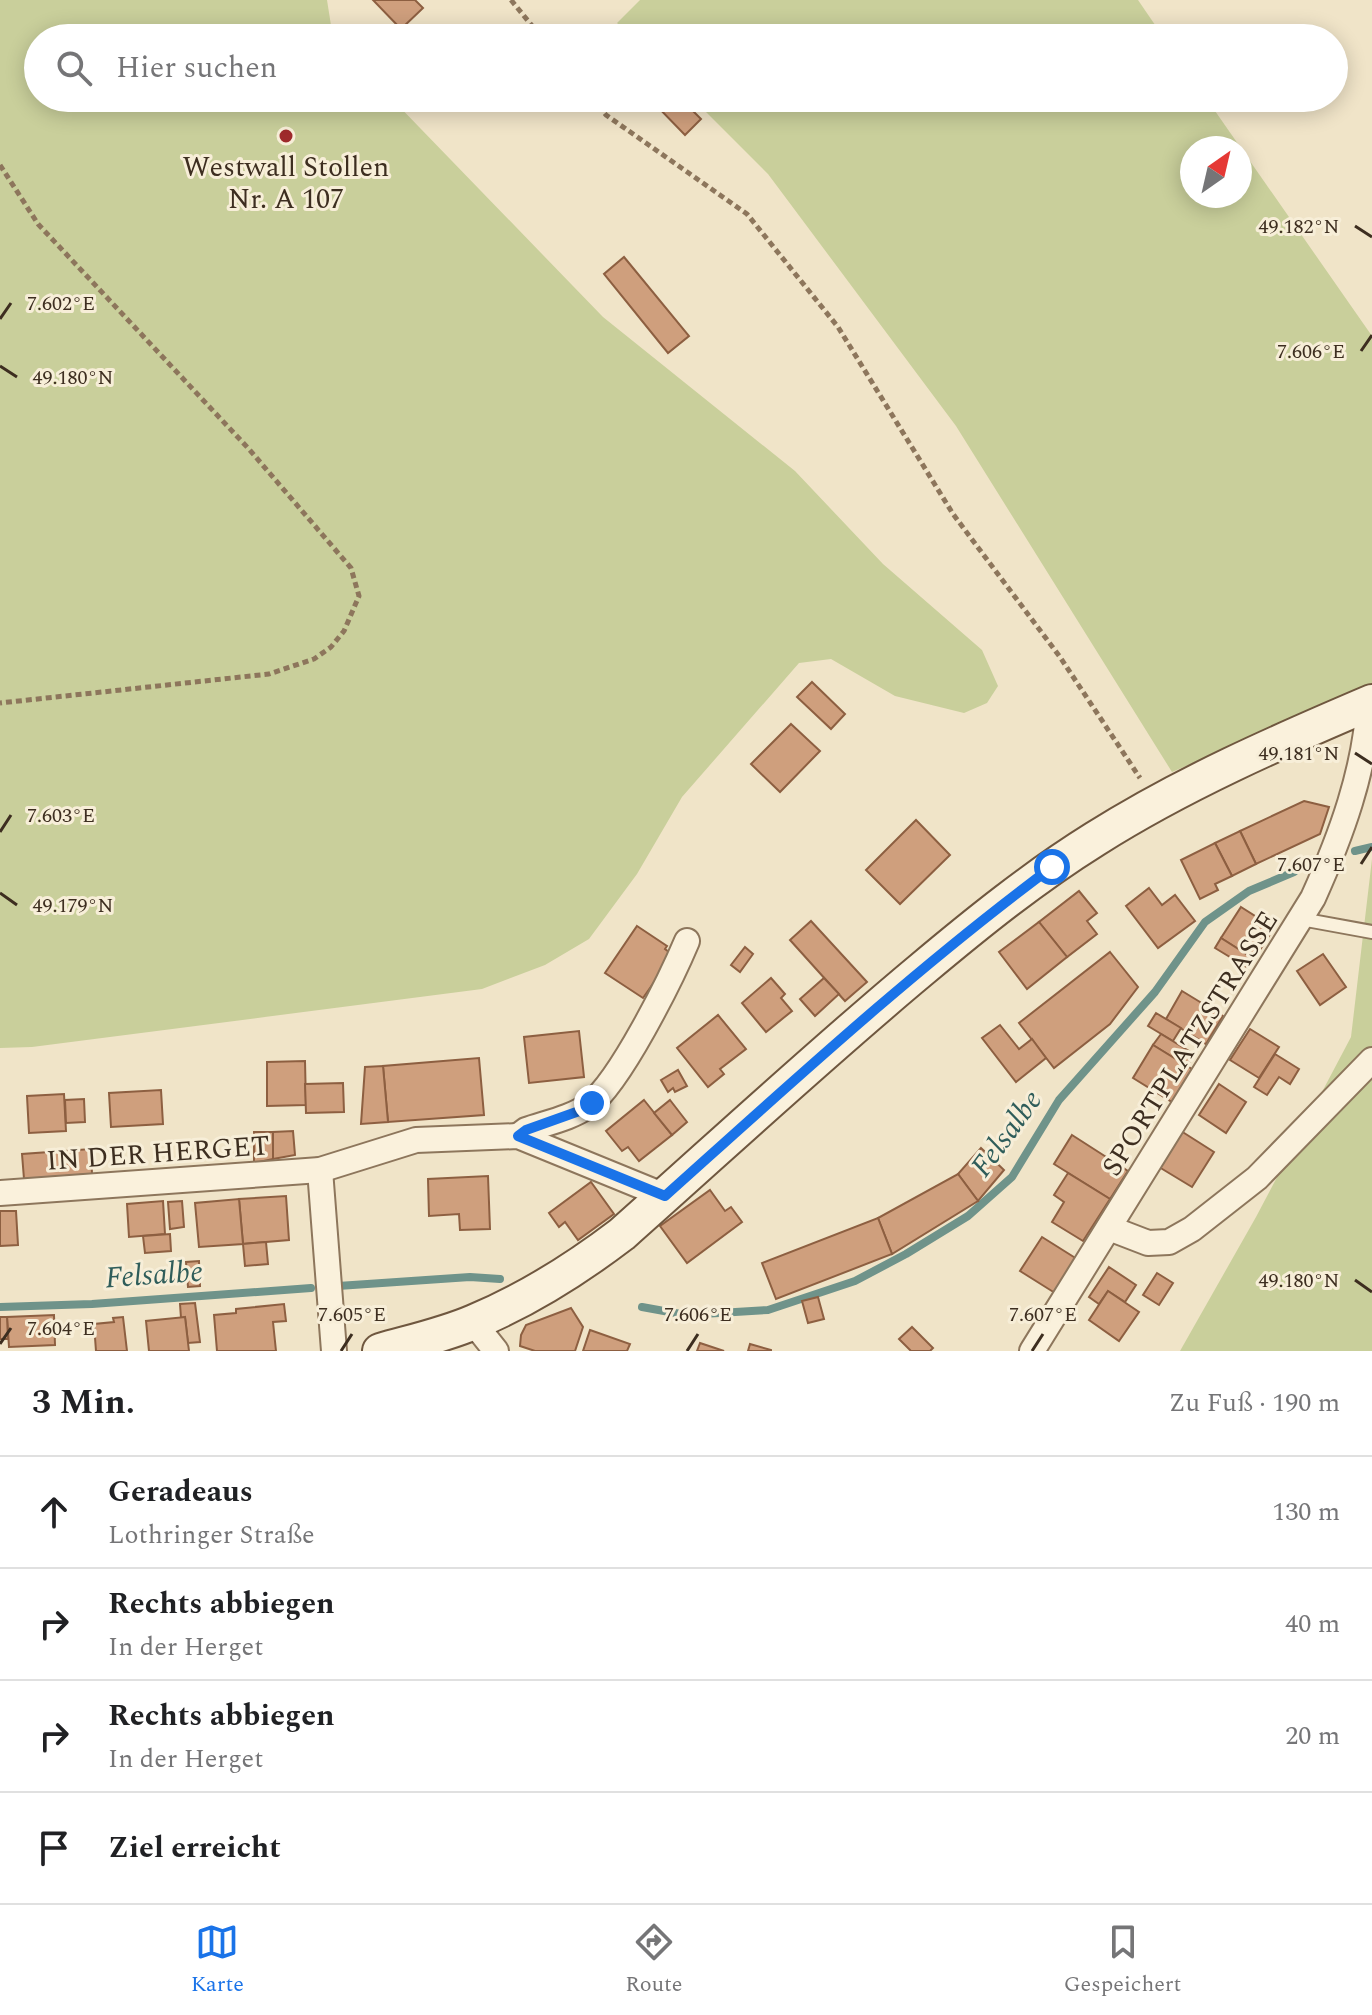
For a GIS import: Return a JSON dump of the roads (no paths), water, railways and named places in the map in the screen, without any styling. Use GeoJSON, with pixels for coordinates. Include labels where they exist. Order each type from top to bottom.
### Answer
{"type":"FeatureCollection","features":[{"type":"Feature","properties":{"kind":"main road"},"geometry":{"type":"LineString","coordinates":[[380,1351],[473,1322],[554,1281],[592,1257],[872,1011],[1052,867],[1156,804],[1295,735],[1371,702]]}},
{"type":"Feature","properties":{"kind":"street","name":"SPORTPLATZSTRASSE"},"geometry":{"type":"LineString","coordinates":[[1032,1351],[1301,919],[1328,865],[1344,821],[1367,736],[1371,702]]}},
{"type":"Feature","properties":{"kind":"street","name":"IN DER HERGET"},"geometry":{"type":"LineString","coordinates":[[518,1136],[592,1103],[624,1060],[687,941]]}},
{"type":"Feature","properties":{"kind":"street"},"geometry":{"type":"LineString","coordinates":[[1109,1228],[1148,1243],[1169,1242],[1192,1229],[1257,1178],[1372,1060]]}},
{"type":"Feature","properties":{"kind":"street","name":"IN DER HERGET"},"geometry":{"type":"LineString","coordinates":[[0,1193],[320,1170],[416,1140],[518,1136],[665,1196]]}},
{"type":"Feature","properties":{"kind":"street"},"geometry":{"type":"LineString","coordinates":[[320,1170],[334,1351]]}},
{"type":"Feature","properties":{"kind":"street"},"geometry":{"type":"LineString","coordinates":[[473,1322],[496,1351]]}},
{"type":"Feature","properties":{"kind":"lane"},"geometry":{"type":"LineString","coordinates":[[1301,919],[1372,932]]}},
{"type":"Feature","properties":{"kind":"waterway","name":"Felsalbe"},"geometry":{"type":"LineString","coordinates":[[1355,851],[1372,847]]}},
{"type":"Feature","properties":{"kind":"waterway","name":"Felsalbe"},"geometry":{"type":"LineString","coordinates":[[642,1307],[686,1315],[768,1310],[855,1281],[968,1216],[1012,1177],[1059,1100],[1155,992],[1205,922],[1249,891],[1294,872]]}},
{"type":"Feature","properties":{"kind":"waterway","name":"Felsalbe"},"geometry":{"type":"LineString","coordinates":[[338,1286],[470,1277],[500,1279]]}},
{"type":"Feature","properties":{"kind":"waterway","name":"Felsalbe"},"geometry":{"type":"LineString","coordinates":[[0,1307],[92,1304],[311,1288]]}},
{"type":"Feature","properties":{"kind":"place","name":"Westwall Stollen Nr. A 107"},"geometry":{"type":"Point","coordinates":[286,136]}}]}
